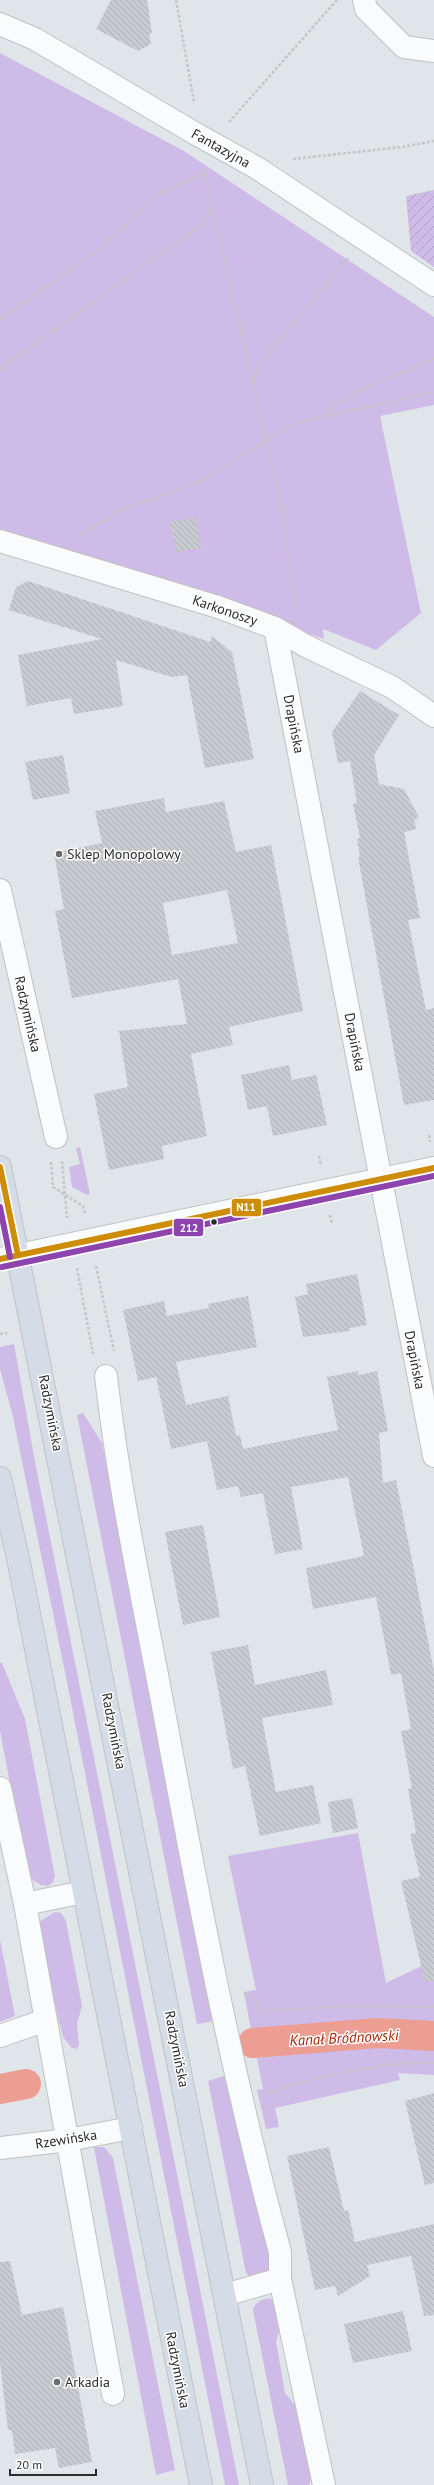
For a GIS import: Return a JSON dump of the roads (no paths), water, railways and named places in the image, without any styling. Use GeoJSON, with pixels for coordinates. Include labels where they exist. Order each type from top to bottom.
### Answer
{"type":"FeatureCollection","features":[{"type":"Feature","properties":{"kind":"main road","name":"Radzymińska"},"geometry":{"type":"LineString","coordinates":[[0,1167],[9,1257],[226,2295],[262,2485]]}},
{"type":"Feature","properties":{"kind":"main road","name":"Radzymińska"},"geometry":{"type":"LineString","coordinates":[[0,1478],[131,2128],[201,2485]]}},
{"type":"Feature","properties":{"kind":"street"},"geometry":{"type":"LineString","coordinates":[[364,0],[366,9],[404,47],[434,51]]}},
{"type":"Feature","properties":{"kind":"street","name":"Fantazyjna"},"geometry":{"type":"LineString","coordinates":[[0,24],[35,39],[196,134],[257,168],[434,285]]}},
{"type":"Feature","properties":{"kind":"street","name":"Karkonoszy"},"geometry":{"type":"LineString","coordinates":[[0,542],[50,555],[218,607],[275,628],[306,646],[392,687],[434,716]]}},
{"type":"Feature","properties":{"kind":"street","name":"Drapińska"},"geometry":{"type":"LineString","coordinates":[[275,628],[434,1456]]}},
{"type":"Feature","properties":{"kind":"street","name":"Radzymińska"},"geometry":{"type":"LineString","coordinates":[[0,890],[56,1137]]}},
{"type":"Feature","properties":{"kind":"street"},"geometry":{"type":"LineString","coordinates":[[9,1257],[380,1178],[434,1168]]}},
{"type":"Feature","properties":{"kind":"street"},"geometry":{"type":"LineString","coordinates":[[106,1376],[114,1444],[177,1785],[234,2073],[280,2252],[280,2279],[324,2485]]}},
{"type":"Feature","properties":{"kind":"street"},"geometry":{"type":"LineString","coordinates":[[0,1788],[25,1904],[113,2394]]}},
{"type":"Feature","properties":{"kind":"street"},"geometry":{"type":"LineString","coordinates":[[25,1904],[83,1892]]}},
{"type":"Feature","properties":{"kind":"street"},"geometry":{"type":"LineString","coordinates":[[0,2036],[46,2020]]}},
{"type":"Feature","properties":{"kind":"street","name":"Rzewińska"},"geometry":{"type":"LineString","coordinates":[[0,2148],[68,2140],[131,2128]]}},
{"type":"Feature","properties":{"kind":"street"},"geometry":{"type":"LineString","coordinates":[[226,2295],[280,2279]]}},
{"type":"Feature","properties":{"kind":"waterway","name":"Kanał Bródnowski"},"geometry":{"type":"LineString","coordinates":[[253,2043],[378,2033],[434,2036]]}},
{"type":"Feature","properties":{"kind":"waterway","name":"Kanał Bródnowski"},"geometry":{"type":"LineString","coordinates":[[0,2089],[26,2084]]}},
{"type":"Feature","properties":{"kind":"place","name":"Sklep Monopolowy"},"geometry":{"type":"Point","coordinates":[59,854]}},
{"type":"Feature","properties":{"kind":"place","name":"Arkadia"},"geometry":{"type":"Point","coordinates":[57,2382]}}]}
